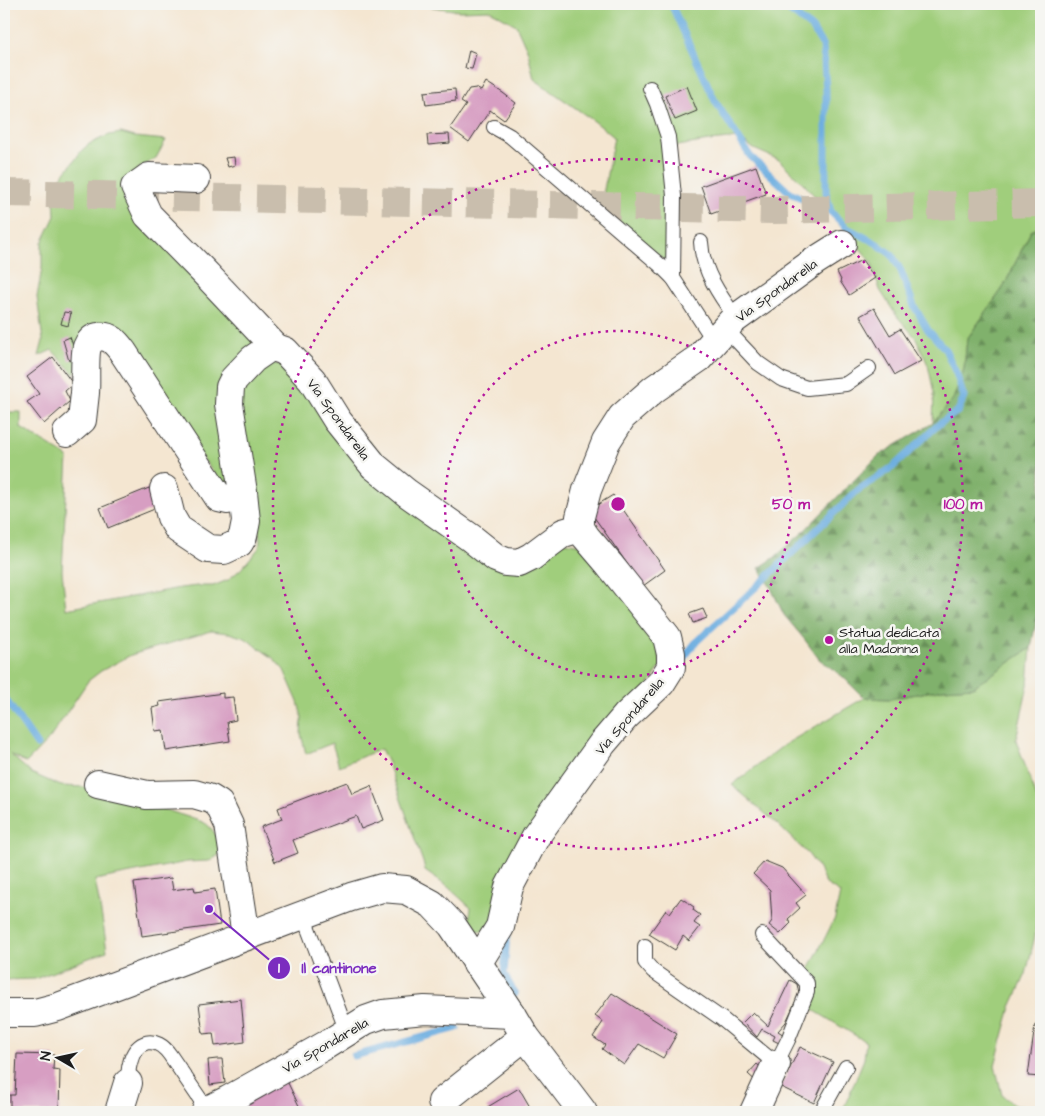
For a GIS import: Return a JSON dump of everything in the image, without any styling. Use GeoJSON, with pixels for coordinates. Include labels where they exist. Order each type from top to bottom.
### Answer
{"type":"FeatureCollection","features":[{"type":"Feature","properties":{"kind":"street","name":"Via Spondarella"},"geometry":{"type":"LineString","coordinates":[[196,179],[149,177],[135,187],[148,215],[276,348],[285,351],[312,380],[337,420],[374,466],[407,493],[496,558],[506,562],[519,562],[530,557],[563,533],[580,528]]}},
{"type":"Feature","properties":{"kind":"street","name":"Via Spondarella"},"geometry":{"type":"LineString","coordinates":[[477,964],[500,927],[509,887],[536,836],[602,744],[626,716],[661,683],[671,667],[668,637],[580,528],[580,517],[588,490],[606,442],[622,417],[654,389],[699,358],[725,329],[815,261],[842,244]]}},
{"type":"Feature","properties":{"kind":"street"},"geometry":{"type":"LineString","coordinates":[[67,433],[82,420],[85,395],[86,349],[91,340],[96,337],[106,336],[123,352],[219,498],[228,500],[243,492]]}},
{"type":"Feature","properties":{"kind":"street"},"geometry":{"type":"LineString","coordinates":[[164,489],[170,517],[178,530],[208,548],[216,550],[224,550],[239,543],[243,536],[246,522],[229,404],[230,387],[234,379],[253,359],[269,348],[276,348]]}},
{"type":"Feature","properties":{"kind":"street"},"geometry":{"type":"LineString","coordinates":[[98,784],[147,795],[194,794],[220,804],[229,825],[246,936]]}},
{"type":"Feature","properties":{"kind":"street"},"geometry":{"type":"LineString","coordinates":[[4,1013],[35,1013],[58,1007],[351,897],[382,888],[406,890],[432,904],[452,925],[519,1025],[583,1112]]}},
{"type":"Feature","properties":{"kind":"street","name":"Via Spondarella"},"geometry":{"type":"LineString","coordinates":[[206,1111],[326,1045],[366,1020],[382,1014],[425,1010],[519,1025]]}},
{"type":"Feature","properties":{"kind":"street"},"geometry":{"type":"LineString","coordinates":[[442,1102],[519,1025]]}},
{"type":"Feature","properties":{"kind":"street"},"geometry":{"type":"LineString","coordinates":[[754,1112],[776,1064]]}},
{"type":"Feature","properties":{"kind":"street"},"geometry":{"type":"LineString","coordinates":[[119,1112],[128,1082]]}},
{"type":"Feature","properties":{"kind":"lane"},"geometry":{"type":"LineString","coordinates":[[650,88],[658,104],[668,137],[674,196],[673,278]]}},
{"type":"Feature","properties":{"kind":"lane"},"geometry":{"type":"LineString","coordinates":[[494,127],[510,136],[645,252],[758,363],[781,379],[807,388],[846,384],[869,368]]}},
{"type":"Feature","properties":{"kind":"lane"},"geometry":{"type":"LineString","coordinates":[[700,242],[701,252],[708,273],[720,296],[725,329]]}},
{"type":"Feature","properties":{"kind":"lane"},"geometry":{"type":"LineString","coordinates":[[303,915],[347,1032]]}},
{"type":"Feature","properties":{"kind":"lane"},"geometry":{"type":"LineString","coordinates":[[645,946],[645,962],[654,971],[722,1019],[776,1064],[807,992],[807,983],[762,935]]}},
{"type":"Feature","properties":{"kind":"lane","name":"Via Spondarella"},"geometry":{"type":"LineString","coordinates":[[127,1112],[129,1064],[136,1049],[142,1044],[150,1042],[158,1043],[170,1054],[206,1111]]}},
{"type":"Feature","properties":{"kind":"lane"},"geometry":{"type":"LineString","coordinates":[[821,1112],[846,1067]]}},
{"type":"Feature","properties":{"kind":"green space"},"geometry":{"type":"Polygon","coordinates":[[[412,4],[1041,4],[1041,226],[1031,231],[1003,288],[967,339],[964,369],[954,399],[933,423],[934,393],[928,365],[916,338],[896,315],[880,290],[871,261],[805,185],[779,160],[754,149],[739,138],[665,148],[669,257],[663,259],[599,204],[602,200],[614,137],[534,79],[528,52],[516,25],[490,10],[460,11],[412,4]]]}},
{"type":"Feature","properties":{"kind":"green space"},"geometry":{"type":"Polygon","coordinates":[[[121,133],[135,137],[166,140],[156,158],[138,169],[132,182],[255,335],[254,346],[247,354],[231,487],[221,483],[107,329],[74,374],[52,350],[39,356],[43,341],[37,297],[42,268],[42,243],[55,216],[54,198],[57,187],[61,177],[81,151],[89,144],[109,135],[121,133]]]}},
{"type":"Feature","properties":{"kind":"green space"},"geometry":{"type":"Polygon","coordinates":[[[1041,226],[1041,611],[1038,612],[1031,648],[973,687],[943,689],[890,699],[864,698],[842,676],[819,659],[784,615],[759,568],[774,558],[800,535],[878,456],[933,423],[953,399],[964,369],[967,339],[1003,288],[1031,231],[1041,226]]]}},
{"type":"Feature","properties":{"kind":"green space"},"geometry":{"type":"Polygon","coordinates":[[[270,362],[295,369],[489,560],[566,542],[581,545],[656,630],[661,666],[488,929],[472,932],[469,920],[471,908],[448,887],[425,871],[388,763],[381,749],[339,766],[332,743],[306,754],[301,734],[302,717],[298,702],[284,670],[273,658],[245,638],[229,633],[211,631],[131,655],[101,671],[88,681],[50,738],[26,763],[10,754],[31,773],[61,786],[85,787],[130,798],[203,822],[216,835],[221,853],[209,861],[187,862],[95,880],[107,951],[35,979],[4,980],[4,753],[7,751],[4,740],[4,412],[21,412],[21,428],[68,457],[62,571],[66,609],[180,588],[213,586],[228,580],[241,569],[259,548],[260,539],[237,393],[270,362]]]}},
{"type":"Feature","properties":{"kind":"green space"},"geometry":{"type":"Polygon","coordinates":[[[1031,648],[1028,685],[1016,740],[1041,810],[1041,885],[1035,936],[1026,974],[1011,1007],[995,1065],[1002,1095],[1016,1106],[1041,1107],[1041,1112],[840,1112],[845,1105],[864,1059],[866,1042],[810,1008],[818,990],[806,975],[835,918],[840,893],[826,884],[819,869],[809,855],[732,785],[784,745],[864,698],[890,699],[943,689],[973,687],[1031,648]]]}},
{"type":"Feature","properties":{"kind":"building"},"geometry":{"type":"Polygon","coordinates":[[[469,50],[476,53],[472,69],[465,68],[469,50]]]}},
{"type":"Feature","properties":{"kind":"building"},"geometry":{"type":"Polygon","coordinates":[[[486,82],[516,103],[504,120],[490,110],[469,142],[450,128],[466,105],[461,102],[469,89],[476,88],[481,91],[486,82]]]}},
{"type":"Feature","properties":{"kind":"building"},"geometry":{"type":"Polygon","coordinates":[[[687,86],[697,111],[675,120],[665,96],[687,86]]]}},
{"type":"Feature","properties":{"kind":"building"},"geometry":{"type":"Polygon","coordinates":[[[455,89],[456,101],[426,105],[424,92],[455,89]]]}},
{"type":"Feature","properties":{"kind":"building"},"geometry":{"type":"Polygon","coordinates":[[[449,134],[450,143],[428,145],[427,135],[449,134]]]}},
{"type":"Feature","properties":{"kind":"building"},"geometry":{"type":"Polygon","coordinates":[[[234,157],[235,165],[228,167],[225,158],[234,157]]]}},
{"type":"Feature","properties":{"kind":"building"},"geometry":{"type":"Polygon","coordinates":[[[756,166],[766,194],[711,214],[701,186],[756,166]]]}},
{"type":"Feature","properties":{"kind":"building"},"geometry":{"type":"Polygon","coordinates":[[[862,260],[875,278],[849,295],[840,281],[837,272],[862,260]]]}},
{"type":"Feature","properties":{"kind":"building"},"geometry":{"type":"Polygon","coordinates":[[[874,308],[890,335],[900,329],[921,361],[895,375],[860,316],[874,308]]]}},
{"type":"Feature","properties":{"kind":"building"},"geometry":{"type":"Polygon","coordinates":[[[64,312],[71,313],[68,326],[61,324],[64,312]]]}},
{"type":"Feature","properties":{"kind":"building"},"geometry":{"type":"Polygon","coordinates":[[[70,337],[77,357],[69,361],[63,340],[70,337]]]}},
{"type":"Feature","properties":{"kind":"building"},"geometry":{"type":"Polygon","coordinates":[[[53,357],[73,384],[65,391],[70,401],[44,424],[27,402],[39,394],[27,377],[53,357]]]}},
{"type":"Feature","properties":{"kind":"building"},"geometry":{"type":"Polygon","coordinates":[[[149,488],[157,508],[108,528],[100,508],[149,488]]]}},
{"type":"Feature","properties":{"kind":"building"},"geometry":{"type":"Polygon","coordinates":[[[613,495],[665,570],[643,586],[589,510],[613,495]]]}},
{"type":"Feature","properties":{"kind":"building"},"geometry":{"type":"Polygon","coordinates":[[[703,609],[707,618],[693,623],[689,614],[703,609]]]}},
{"type":"Feature","properties":{"kind":"building"},"geometry":{"type":"Polygon","coordinates":[[[223,693],[223,698],[233,697],[236,720],[227,722],[230,741],[166,751],[163,730],[155,731],[152,708],[160,706],[159,702],[223,693]]]}},
{"type":"Feature","properties":{"kind":"building"},"geometry":{"type":"Polygon","coordinates":[[[347,782],[352,794],[371,786],[384,820],[361,829],[356,816],[293,840],[298,853],[275,862],[261,827],[282,819],[278,808],[347,782]]]}},
{"type":"Feature","properties":{"kind":"building"},"geometry":{"type":"Polygon","coordinates":[[[765,861],[782,868],[806,895],[796,903],[800,908],[788,919],[791,923],[780,934],[769,925],[772,921],[770,890],[753,874],[765,861]]]}},
{"type":"Feature","properties":{"kind":"building"},"geometry":{"type":"Polygon","coordinates":[[[171,878],[173,890],[194,887],[195,892],[215,889],[220,925],[142,936],[134,883],[171,878]]]}},
{"type":"Feature","properties":{"kind":"building"},"geometry":{"type":"Polygon","coordinates":[[[681,898],[694,907],[693,910],[700,915],[694,923],[700,927],[689,941],[683,936],[675,950],[649,934],[666,910],[670,913],[681,898]]]}},
{"type":"Feature","properties":{"kind":"building"},"geometry":{"type":"Polygon","coordinates":[[[790,980],[797,984],[799,994],[786,1022],[778,1031],[784,1035],[781,1044],[773,1040],[775,1036],[762,1029],[757,1037],[743,1022],[753,1012],[768,1026],[790,980]]]}},
{"type":"Feature","properties":{"kind":"building"},"geometry":{"type":"Polygon","coordinates":[[[612,993],[677,1034],[663,1058],[639,1044],[624,1065],[602,1049],[605,1045],[593,1037],[603,1022],[595,1016],[612,993]]]}},
{"type":"Feature","properties":{"kind":"building"},"geometry":{"type":"Polygon","coordinates":[[[241,999],[245,1042],[215,1046],[213,1033],[203,1034],[199,1004],[241,999]]]}},
{"type":"Feature","properties":{"kind":"building"},"geometry":{"type":"Polygon","coordinates":[[[1035,1025],[1041,1026],[1041,1077],[1028,1076],[1035,1025]]]}},
{"type":"Feature","properties":{"kind":"building"},"geometry":{"type":"Polygon","coordinates":[[[800,1047],[833,1062],[814,1103],[781,1087],[800,1047]]]}},
{"type":"Feature","properties":{"kind":"building"},"geometry":{"type":"Polygon","coordinates":[[[17,1054],[54,1055],[53,1069],[60,1070],[59,1112],[15,1112],[15,1108],[10,1108],[10,1095],[15,1095],[17,1054]]]}},
{"type":"Feature","properties":{"kind":"building"},"geometry":{"type":"Polygon","coordinates":[[[222,1059],[225,1083],[210,1085],[208,1060],[222,1059]]]}},
{"type":"Feature","properties":{"kind":"building"},"geometry":{"type":"Polygon","coordinates":[[[757,1064],[765,1071],[759,1084],[748,1074],[757,1064]]]}},
{"type":"Feature","properties":{"kind":"building"},"geometry":{"type":"Polygon","coordinates":[[[287,1081],[302,1112],[240,1112],[236,1104],[287,1081]]]}},
{"type":"Feature","properties":{"kind":"building"},"geometry":{"type":"Polygon","coordinates":[[[519,1088],[530,1107],[527,1109],[529,1112],[490,1112],[486,1108],[519,1088]]]}},
{"type":"Feature","properties":{"kind":"waterway"},"geometry":{"type":"LineString","coordinates":[[671,4],[715,101],[750,156],[789,192],[831,212],[846,227],[876,243],[892,255],[901,271],[914,306],[928,330],[945,349],[964,397],[958,411],[939,424],[893,467],[858,490],[697,641],[685,656],[681,667]]}},
{"type":"Feature","properties":{"kind":"waterway"},"geometry":{"type":"LineString","coordinates":[[780,4],[812,28],[823,46],[826,90],[826,192],[831,212]]}},
{"type":"Feature","properties":{"kind":"waterway"},"geometry":{"type":"LineString","coordinates":[[4,697],[37,745]]}},
{"type":"Feature","properties":{"kind":"waterway"},"geometry":{"type":"LineString","coordinates":[[507,935],[504,974],[515,994]]}},
{"type":"Feature","properties":{"kind":"waterway"},"geometry":{"type":"LineString","coordinates":[[354,1056],[457,1028]]}},
{"type":"Feature","properties":{"kind":"tunnel"},"geometry":{"type":"LineString","coordinates":[[4,193],[774,210],[1041,203]]}},
{"type":"Feature","properties":{"kind":"place","name":"Statua dedicata alla Madonna"},"geometry":{"type":"Point","coordinates":[829,640]}},
{"type":"Feature","properties":{"kind":"place","name":"Il cantinone"},"geometry":{"type":"Point","coordinates":[209,909]}}]}
